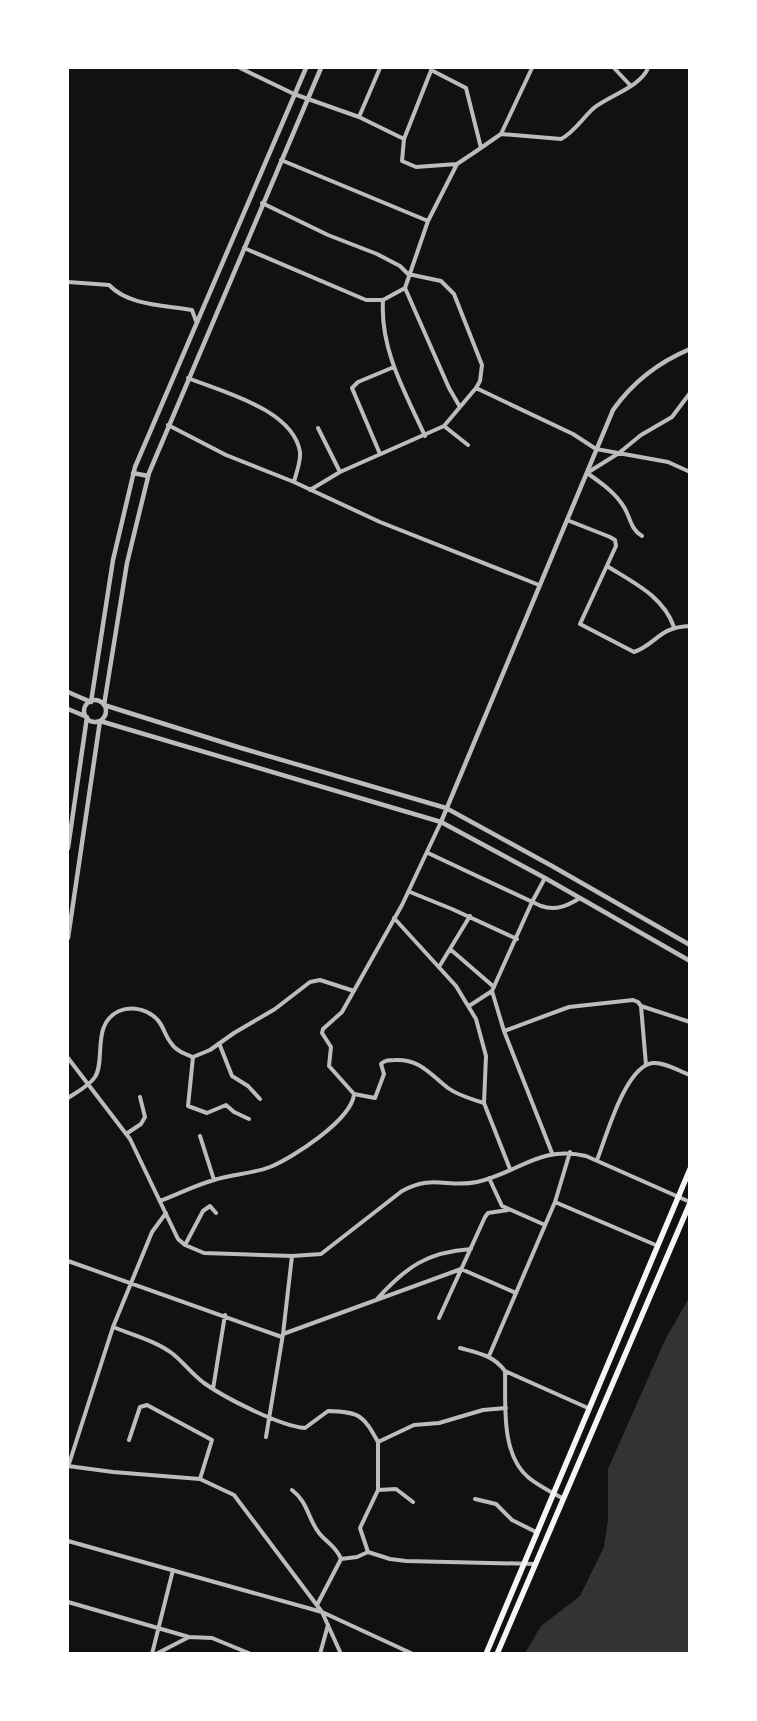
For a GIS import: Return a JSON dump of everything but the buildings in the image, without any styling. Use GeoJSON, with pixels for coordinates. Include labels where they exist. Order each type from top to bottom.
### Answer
{"type":"FeatureCollection","features":[{"type":"Feature","properties":{"kind":"main road"},"geometry":{"type":"LineString","coordinates":[[486,1654],[552,1493],[690,1170]]}},
{"type":"Feature","properties":{"kind":"main road"},"geometry":{"type":"LineString","coordinates":[[497,1654],[690,1202]]}},
{"type":"Feature","properties":{"kind":"street"},"geometry":{"type":"LineString","coordinates":[[240,68],[294,94],[359,117],[404,139]]}},
{"type":"Feature","properties":{"kind":"street"},"geometry":{"type":"LineString","coordinates":[[68,848],[87,717],[85,710],[91,702],[113,560],[134,473],[196,321],[306,68]]}},
{"type":"Feature","properties":{"kind":"street"},"geometry":{"type":"LineString","coordinates":[[68,938],[100,721],[106,714],[104,705],[127,563],[148,476],[262,203],[321,68]]}},
{"type":"Feature","properties":{"kind":"street"},"geometry":{"type":"LineString","coordinates":[[359,117],[380,68]]}},
{"type":"Feature","properties":{"kind":"street"},"geometry":{"type":"LineString","coordinates":[[460,407],[449,388],[405,288],[408,274],[428,221],[457,164],[500,134],[532,68]]}},
{"type":"Feature","properties":{"kind":"street"},"geometry":{"type":"LineString","coordinates":[[614,68],[630,85]]}},
{"type":"Feature","properties":{"kind":"street"},"geometry":{"type":"LineString","coordinates":[[500,134],[561,139],[568,136],[595,107],[643,76],[648,68]]}},
{"type":"Feature","properties":{"kind":"street"},"geometry":{"type":"LineString","coordinates":[[457,164],[416,167],[406,165],[401,157],[404,139],[432,69],[466,88],[481,148]]}},
{"type":"Feature","properties":{"kind":"street"},"geometry":{"type":"LineString","coordinates":[[281,160],[428,221]]}},
{"type":"Feature","properties":{"kind":"street"},"geometry":{"type":"LineString","coordinates":[[262,203],[328,235],[377,254],[400,266],[408,274],[441,281],[454,294],[482,365],[480,381],[476,388],[444,426],[426,436],[340,472],[310,490]]}},
{"type":"Feature","properties":{"kind":"street"},"geometry":{"type":"LineString","coordinates":[[244,247],[366,300],[384,300],[405,288]]}},
{"type":"Feature","properties":{"kind":"street"},"geometry":{"type":"LineString","coordinates":[[68,282],[109,285],[116,293],[136,301],[192,310],[196,321]]}},
{"type":"Feature","properties":{"kind":"street"},"geometry":{"type":"LineString","coordinates":[[384,300],[385,334],[394,367],[426,436]]}},
{"type":"Feature","properties":{"kind":"street"},"geometry":{"type":"LineString","coordinates":[[484,1103],[449,1088],[424,1066],[398,1060],[387,1060],[381,1064],[384,1074],[375,1098],[354,1094],[329,1066],[331,1047],[322,1033],[328,1024],[342,1012],[410,892],[613,410],[627,393],[652,370],[690,349]]}},
{"type":"Feature","properties":{"kind":"street"},"geometry":{"type":"LineString","coordinates":[[380,454],[352,388],[358,382],[394,367]]}},
{"type":"Feature","properties":{"kind":"street"},"geometry":{"type":"LineString","coordinates":[[188,378],[261,408],[283,422],[300,451],[294,482]]}},
{"type":"Feature","properties":{"kind":"street"},"geometry":{"type":"LineString","coordinates":[[476,388],[573,434],[596,449],[668,462],[690,472]]}},
{"type":"Feature","properties":{"kind":"street"},"geometry":{"type":"LineString","coordinates":[[587,473],[619,453],[640,435],[672,417],[690,393]]}},
{"type":"Feature","properties":{"kind":"street"},"geometry":{"type":"LineString","coordinates":[[168,425],[226,454],[294,482],[380,522],[539,585]]}},
{"type":"Feature","properties":{"kind":"street"},"geometry":{"type":"LineString","coordinates":[[444,426],[468,445]]}},
{"type":"Feature","properties":{"kind":"street"},"geometry":{"type":"LineString","coordinates":[[318,428],[340,472]]}},
{"type":"Feature","properties":{"kind":"street"},"geometry":{"type":"LineString","coordinates":[[134,473],[148,476]]}},
{"type":"Feature","properties":{"kind":"street"},"geometry":{"type":"LineString","coordinates":[[587,473],[618,499],[627,512],[632,527],[642,536]]}},
{"type":"Feature","properties":{"kind":"street"},"geometry":{"type":"LineString","coordinates":[[567,520],[615,540],[616,546],[580,624],[634,652],[641,649],[662,632],[674,627],[690,626]]}},
{"type":"Feature","properties":{"kind":"street"},"geometry":{"type":"LineString","coordinates":[[607,566],[659,602],[670,615],[674,627]]}},
{"type":"Feature","properties":{"kind":"street"},"geometry":{"type":"LineString","coordinates":[[68,692],[91,702],[98,701],[104,705],[269,757],[446,808],[690,944]]}},
{"type":"Feature","properties":{"kind":"street"},"geometry":{"type":"LineString","coordinates":[[68,709],[93,721],[100,721],[441,822],[545,878],[690,961]]}},
{"type":"Feature","properties":{"kind":"street"},"geometry":{"type":"LineString","coordinates":[[428,853],[540,906],[554,909],[567,906],[580,898]]}},
{"type":"Feature","properties":{"kind":"street"},"geometry":{"type":"LineString","coordinates":[[469,1006],[493,989],[532,902],[545,878]]}},
{"type":"Feature","properties":{"kind":"street"},"geometry":{"type":"LineString","coordinates":[[410,892],[470,916],[517,938]]}},
{"type":"Feature","properties":{"kind":"street"},"geometry":{"type":"LineString","coordinates":[[439,967],[470,916]]}},
{"type":"Feature","properties":{"kind":"street"},"geometry":{"type":"LineString","coordinates":[[394,918],[439,967],[469,1006],[483,1039],[486,1056],[484,1103],[510,1169]]}},
{"type":"Feature","properties":{"kind":"street"},"geometry":{"type":"LineString","coordinates":[[450,949],[493,989],[504,1031],[552,1153]]}},
{"type":"Feature","properties":{"kind":"street"},"geometry":{"type":"LineString","coordinates":[[68,1098],[87,1086],[97,1072],[100,1038],[106,1025],[118,1011],[133,1008],[148,1012],[160,1022],[171,1044],[180,1052],[194,1056],[275,1009],[310,982],[320,980],[354,991]]}},
{"type":"Feature","properties":{"kind":"street"},"geometry":{"type":"LineString","coordinates":[[504,1031],[569,1007],[633,1000],[638,1002],[640,1006],[646,1065]]}},
{"type":"Feature","properties":{"kind":"street"},"geometry":{"type":"LineString","coordinates":[[640,1006],[690,1022]]}},
{"type":"Feature","properties":{"kind":"street"},"geometry":{"type":"LineString","coordinates":[[219,1043],[232,1076],[248,1086],[260,1099]]}},
{"type":"Feature","properties":{"kind":"street"},"geometry":{"type":"LineString","coordinates":[[194,1056],[188,1106],[207,1113],[226,1105],[234,1112],[249,1119]]}},
{"type":"Feature","properties":{"kind":"street"},"geometry":{"type":"LineString","coordinates":[[68,1058],[140,1155],[178,1239],[185,1245],[204,1253],[292,1256],[321,1254],[329,1250],[402,1191],[415,1184],[429,1181],[468,1182],[489,1178],[552,1153],[570,1152],[597,1160],[690,1202]]}},
{"type":"Feature","properties":{"kind":"street"},"geometry":{"type":"LineString","coordinates":[[597,1160],[626,1087],[635,1075],[646,1065],[663,1064],[690,1075]]}},
{"type":"Feature","properties":{"kind":"street"},"geometry":{"type":"LineString","coordinates":[[160,1201],[214,1180],[267,1168],[283,1162],[311,1143],[343,1115],[354,1094]]}},
{"type":"Feature","properties":{"kind":"street"},"geometry":{"type":"LineString","coordinates":[[126,1134],[141,1124],[145,1117],[140,1097]]}},
{"type":"Feature","properties":{"kind":"street"},"geometry":{"type":"LineString","coordinates":[[200,1136],[214,1180]]}},
{"type":"Feature","properties":{"kind":"street"},"geometry":{"type":"LineString","coordinates":[[489,1356],[546,1225],[570,1152]]}},
{"type":"Feature","properties":{"kind":"street"},"geometry":{"type":"LineString","coordinates":[[489,1178],[498,1201],[508,1210],[546,1225]]}},
{"type":"Feature","properties":{"kind":"street"},"geometry":{"type":"LineString","coordinates":[[555,1202],[658,1246]]}},
{"type":"Feature","properties":{"kind":"street"},"geometry":{"type":"LineString","coordinates":[[185,1245],[203,1211],[210,1206],[216,1213]]}},
{"type":"Feature","properties":{"kind":"street"},"geometry":{"type":"LineString","coordinates":[[439,1318],[488,1213],[508,1210]]}},
{"type":"Feature","properties":{"kind":"street"},"geometry":{"type":"LineString","coordinates":[[166,1213],[152,1232],[114,1327],[68,1466],[113,1472],[200,1479],[234,1496],[322,1612],[341,1654]]}},
{"type":"Feature","properties":{"kind":"street"},"geometry":{"type":"LineString","coordinates":[[375,1300],[393,1282],[430,1256],[440,1252],[470,1249]]}},
{"type":"Feature","properties":{"kind":"street"},"geometry":{"type":"LineString","coordinates":[[266,1437],[292,1256]]}},
{"type":"Feature","properties":{"kind":"street"},"geometry":{"type":"LineString","coordinates":[[68,1262],[282,1335],[461,1269],[516,1293]]}},
{"type":"Feature","properties":{"kind":"street"},"geometry":{"type":"LineString","coordinates":[[213,1388],[225,1316]]}},
{"type":"Feature","properties":{"kind":"street"},"geometry":{"type":"LineString","coordinates":[[114,1327],[155,1343],[174,1354],[188,1370],[213,1388],[268,1416],[305,1428],[328,1411],[357,1415],[366,1420],[378,1442],[378,1490],[360,1528],[368,1552]]}},
{"type":"Feature","properties":{"kind":"street"},"geometry":{"type":"LineString","coordinates":[[460,1348],[489,1356],[496,1360],[505,1371],[588,1408]]}},
{"type":"Feature","properties":{"kind":"street"},"geometry":{"type":"LineString","coordinates":[[505,1371],[508,1431],[514,1456],[529,1478],[562,1498]]}},
{"type":"Feature","properties":{"kind":"street"},"geometry":{"type":"LineString","coordinates":[[129,1440],[140,1407],[147,1405],[212,1440],[200,1479]]}},
{"type":"Feature","properties":{"kind":"street"},"geometry":{"type":"LineString","coordinates":[[378,1442],[414,1425],[439,1423],[484,1410],[506,1408]]}},
{"type":"Feature","properties":{"kind":"street"},"geometry":{"type":"LineString","coordinates":[[378,1490],[396,1489],[413,1502]]}},
{"type":"Feature","properties":{"kind":"street"},"geometry":{"type":"LineString","coordinates":[[292,1490],[300,1496],[318,1531],[335,1546],[341,1559]]}},
{"type":"Feature","properties":{"kind":"street"},"geometry":{"type":"LineString","coordinates":[[475,1499],[496,1504],[512,1520],[536,1532]]}},
{"type":"Feature","properties":{"kind":"street"},"geometry":{"type":"LineString","coordinates":[[68,1541],[322,1612],[413,1654]]}},
{"type":"Feature","properties":{"kind":"street"},"geometry":{"type":"LineString","coordinates":[[341,1559],[357,1558],[368,1552],[390,1559],[406,1561],[535,1564]]}},
{"type":"Feature","properties":{"kind":"street"},"geometry":{"type":"LineString","coordinates":[[317,1605],[341,1559]]}},
{"type":"Feature","properties":{"kind":"street"},"geometry":{"type":"LineString","coordinates":[[152,1654],[173,1570]]}},
{"type":"Feature","properties":{"kind":"street"},"geometry":{"type":"LineString","coordinates":[[68,1602],[189,1637],[212,1638],[251,1654]]}},
{"type":"Feature","properties":{"kind":"street"},"geometry":{"type":"LineString","coordinates":[[320,1654],[328,1625]]}},
{"type":"Feature","properties":{"kind":"street"},"geometry":{"type":"LineString","coordinates":[[156,1654],[189,1637]]}},
{"type":"Feature","properties":{"kind":"shaded area"},"geometry":{"type":"Polygon","coordinates":[[[689,1298],[689,1653],[525,1653],[541,1626],[580,1596],[604,1547],[608,1520],[608,1469],[665,1340],[689,1298]]]}}]}
